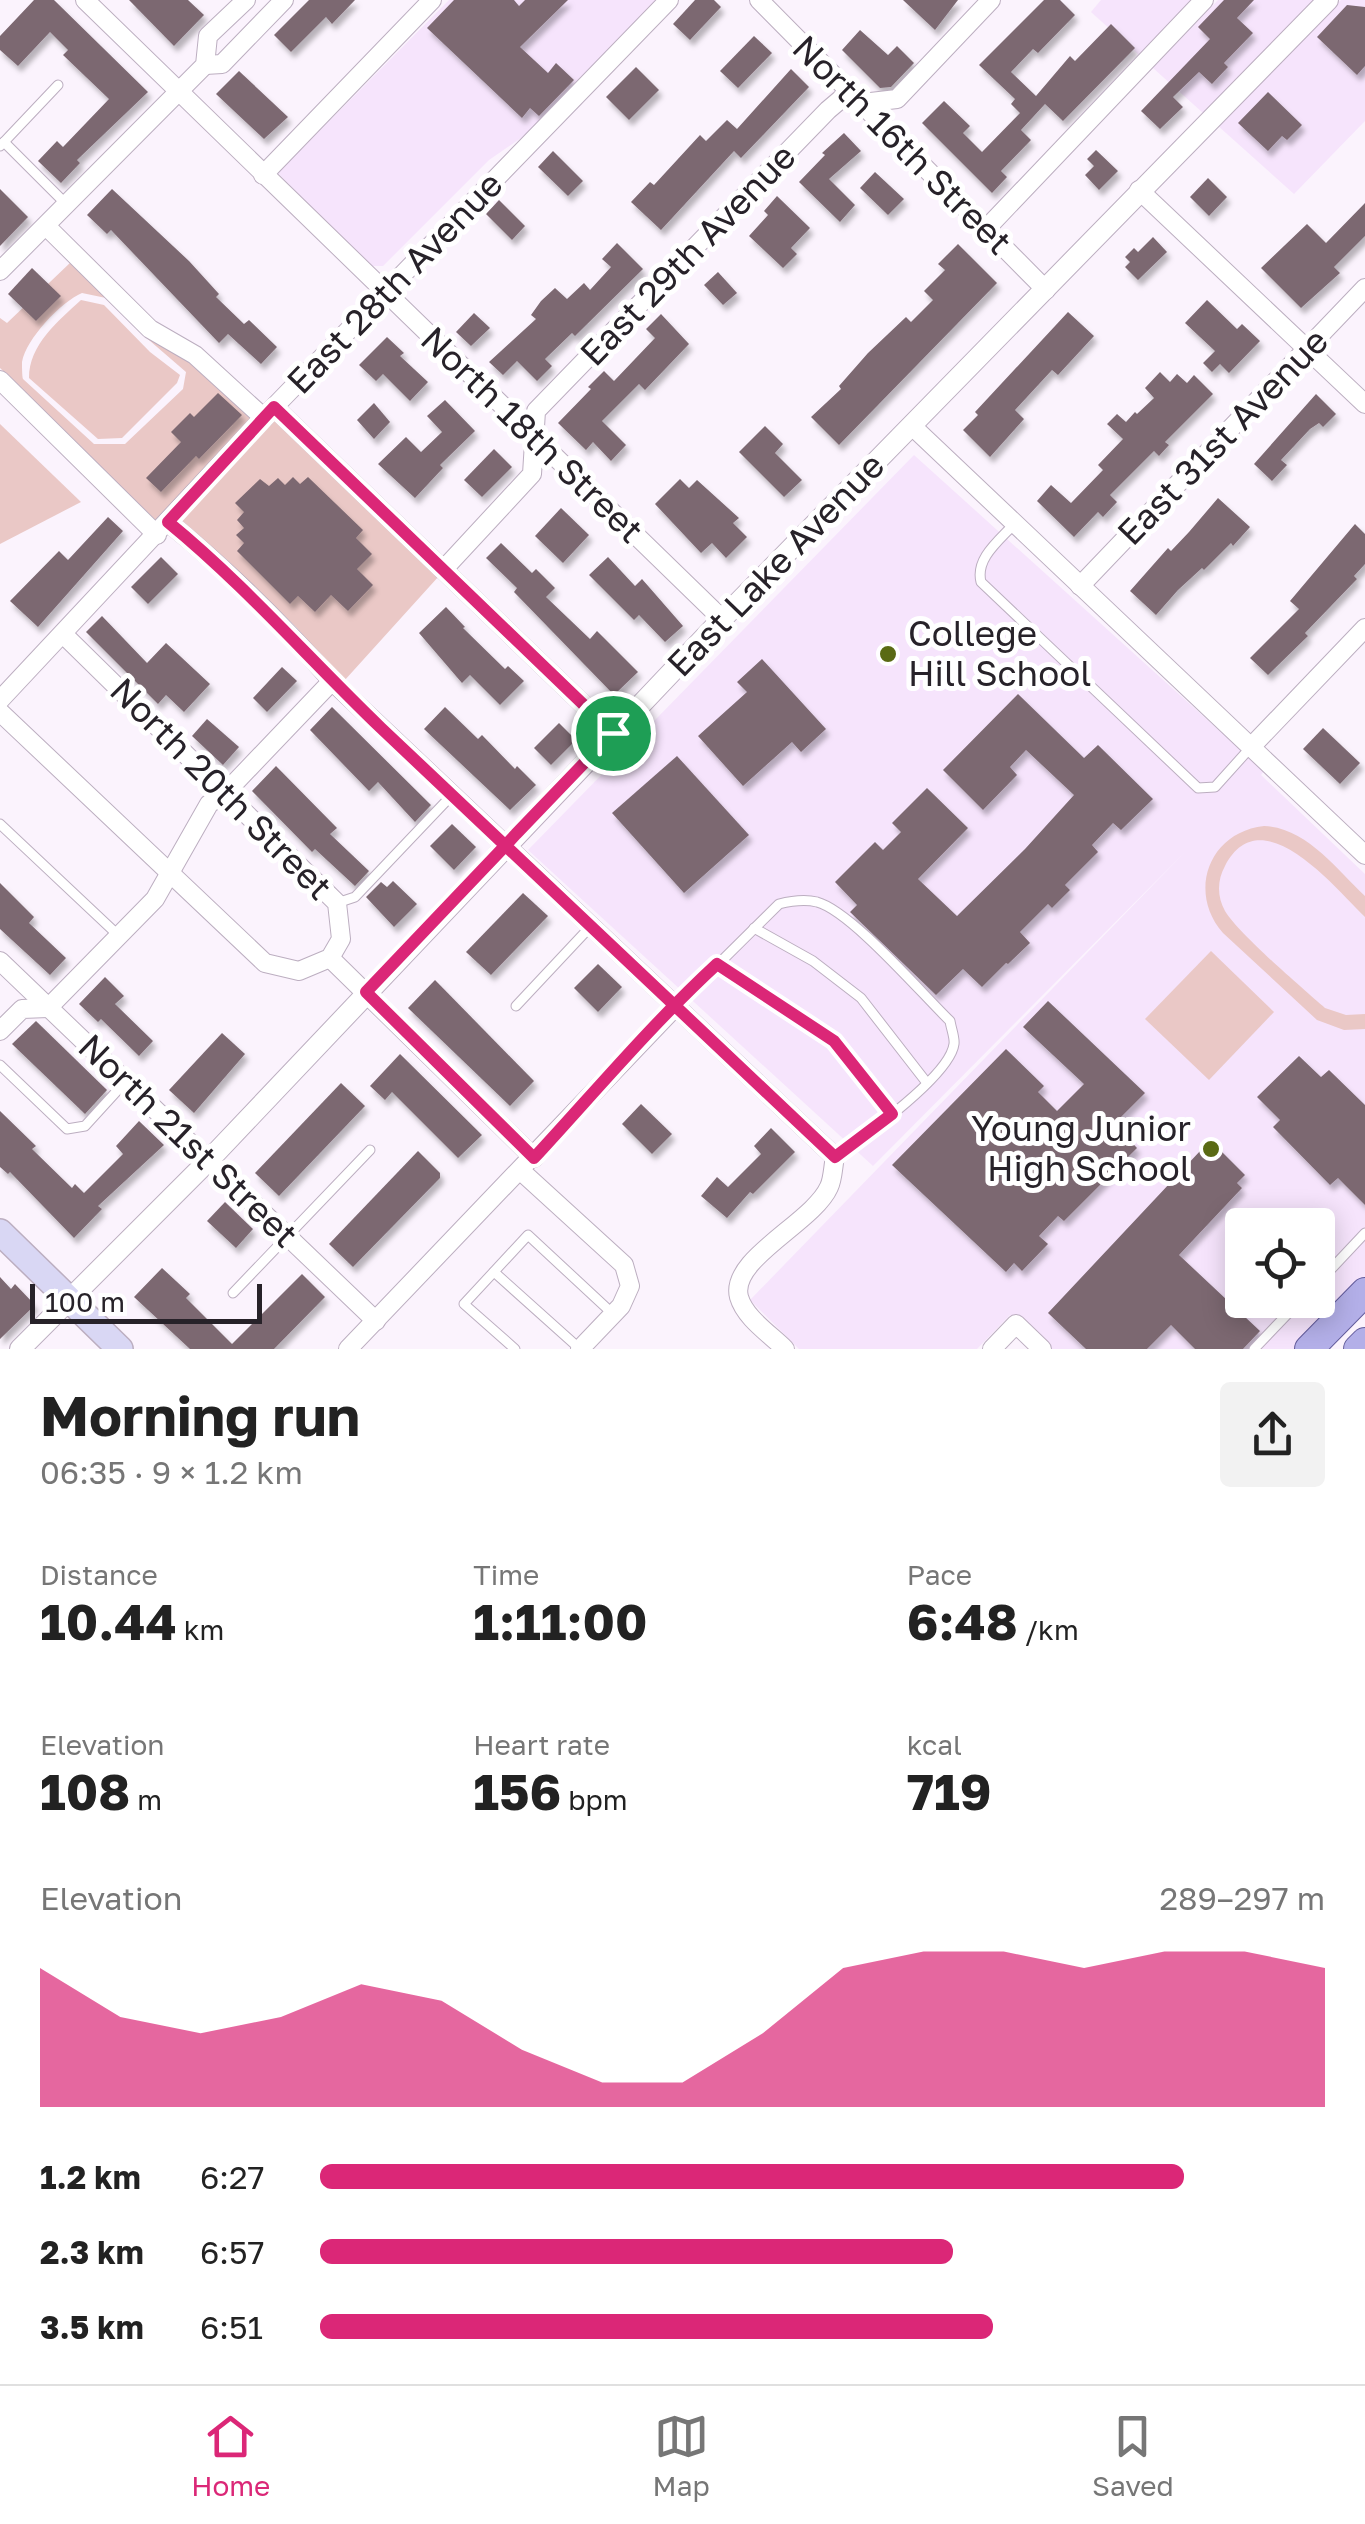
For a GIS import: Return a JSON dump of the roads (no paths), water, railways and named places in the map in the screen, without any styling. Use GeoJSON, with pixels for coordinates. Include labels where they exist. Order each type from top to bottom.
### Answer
{"type":"FeatureCollection","features":[{"type":"Feature","properties":{"kind":"main road"},"geometry":{"type":"LineString","coordinates":[[0,1232],[120,1349]]}},
{"type":"Feature","properties":{"kind":"main road"},"geometry":{"type":"LineString","coordinates":[[1310,1349],[1365,1292]]}},
{"type":"Feature","properties":{"kind":"main road"},"geometry":{"type":"LineString","coordinates":[[1358,1349],[1365,1342]]}},
{"type":"Feature","properties":{"kind":"street","name":"North 18th Street"},"geometry":{"type":"LineString","coordinates":[[84,0],[722,619]]}},
{"type":"Feature","properties":{"kind":"street"},"geometry":{"type":"LineString","coordinates":[[205,65],[222,64],[284,0]]}},
{"type":"Feature","properties":{"kind":"street"},"geometry":{"type":"LineString","coordinates":[[263,175],[432,0]]}},
{"type":"Feature","properties":{"kind":"street","name":"East 28th Avenue"},"geometry":{"type":"LineString","coordinates":[[0,700],[269,413],[669,0]]}},
{"type":"Feature","properties":{"kind":"street","name":"North 16th Street"},"geometry":{"type":"LineString","coordinates":[[760,0],[1046,290]]}},
{"type":"Feature","properties":{"kind":"street","name":"East 29th Avenue"},"geometry":{"type":"LineString","coordinates":[[444,570],[532,474],[536,411],[840,99],[862,103],[896,99],[991,0]]}},
{"type":"Feature","properties":{"kind":"street"},"geometry":{"type":"LineString","coordinates":[[985,230],[1204,0]]}},
{"type":"Feature","properties":{"kind":"street","name":"East Lake Avenue"},"geometry":{"type":"LineString","coordinates":[[20,1349],[210,1160],[722,619],[1328,0]]}},
{"type":"Feature","properties":{"kind":"street"},"geometry":{"type":"LineString","coordinates":[[1,267],[205,65],[208,36],[236,3]]}},
{"type":"Feature","properties":{"kind":"street"},"geometry":{"type":"LineString","coordinates":[[1140,190],[1365,404]]}},
{"type":"Feature","properties":{"kind":"street"},"geometry":{"type":"LineString","coordinates":[[46,226],[150,329],[195,355],[269,413],[444,570],[613,733]]}},
{"type":"Feature","properties":{"kind":"street","name":"East 31st Avenue"},"geometry":{"type":"LineString","coordinates":[[1080,586],[1365,288]]}},
{"type":"Feature","properties":{"kind":"street"},"geometry":{"type":"LineString","coordinates":[[0,380],[163,528],[222,566],[332,681],[835,1157],[829,1187],[811,1212],[751,1260],[742,1274],[738,1294],[748,1313],[784,1349]]}},
{"type":"Feature","properties":{"kind":"street"},"geometry":{"type":"LineString","coordinates":[[912,426],[1365,855]]}},
{"type":"Feature","properties":{"kind":"street"},"geometry":{"type":"LineString","coordinates":[[1250,747],[1365,628]]}},
{"type":"Feature","properties":{"kind":"street","name":"North 20th Street"},"geometry":{"type":"LineString","coordinates":[[62,634],[337,903],[341,940],[330,958]]}},
{"type":"Feature","properties":{"kind":"street"},"geometry":{"type":"LineString","coordinates":[[0,1032],[22,1009],[48,1008],[155,899],[209,804],[226,792],[332,681]]}},
{"type":"Feature","properties":{"kind":"street"},"geometry":{"type":"LineString","coordinates":[[0,712],[265,962],[299,972],[330,958],[624,1265],[630,1286],[617,1310],[580,1349]]}},
{"type":"Feature","properties":{"kind":"street","name":"North 21st Street"},"geometry":{"type":"LineString","coordinates":[[0,960],[376,1320]]}},
{"type":"Feature","properties":{"kind":"street"},"geometry":{"type":"LineString","coordinates":[[348,1349],[676,1006]]}},
{"type":"Feature","properties":{"kind":"street"},"geometry":{"type":"LineString","coordinates":[[992,1349],[1016,1324],[1042,1349]]}},
{"type":"Feature","properties":{"kind":"lane"},"geometry":{"type":"LineString","coordinates":[[58,86],[2,144],[67,205]]}},
{"type":"Feature","properties":{"kind":"lane"},"geometry":{"type":"LineString","coordinates":[[1015,524],[982,560],[980,582],[1198,788],[1216,786],[1250,747]]}},
{"type":"Feature","properties":{"kind":"lane"},"geometry":{"type":"LineString","coordinates":[[337,903],[355,897],[452,795]]}},
{"type":"Feature","properties":{"kind":"lane"},"geometry":{"type":"LineString","coordinates":[[0,824],[119,936]]}},
{"type":"Feature","properties":{"kind":"lane"},"geometry":{"type":"LineString","coordinates":[[676,1006],[778,904],[796,900],[819,902],[845,918],[950,1021],[954,1045],[942,1068],[927,1083],[835,1157]]}},
{"type":"Feature","properties":{"kind":"lane"},"geometry":{"type":"LineString","coordinates":[[516,1006],[591,926]]}},
{"type":"Feature","properties":{"kind":"lane"},"geometry":{"type":"LineString","coordinates":[[754,928],[814,961],[861,998],[927,1083]]}},
{"type":"Feature","properties":{"kind":"lane"},"geometry":{"type":"LineString","coordinates":[[713,967],[834,1041],[892,1114]]}},
{"type":"Feature","properties":{"kind":"lane"},"geometry":{"type":"LineString","coordinates":[[0,1065],[67,1129],[84,1126],[126,1081]]}},
{"type":"Feature","properties":{"kind":"lane"},"geometry":{"type":"LineString","coordinates":[[233,1293],[370,1150]]}},
{"type":"Feature","properties":{"kind":"lane"},"geometry":{"type":"LineString","coordinates":[[1335,1264],[1365,1233]]}},
{"type":"Feature","properties":{"kind":"lane"},"geometry":{"type":"LineString","coordinates":[[515,1349],[464,1304],[528,1236],[617,1310]]}},
{"type":"Feature","properties":{"kind":"lane"},"geometry":{"type":"LineString","coordinates":[[494,1272],[580,1349]]}},
{"type":"Feature","properties":{"kind":"lane"},"geometry":{"type":"LineString","coordinates":[[1254,1349],[1284,1318]]}},
{"type":"Feature","properties":{"kind":"place","name":"College Hill School"},"geometry":{"type":"Point","coordinates":[888,654]}},
{"type":"Feature","properties":{"kind":"place","name":"Young Junior High School"},"geometry":{"type":"Point","coordinates":[1211,1149]}}]}
